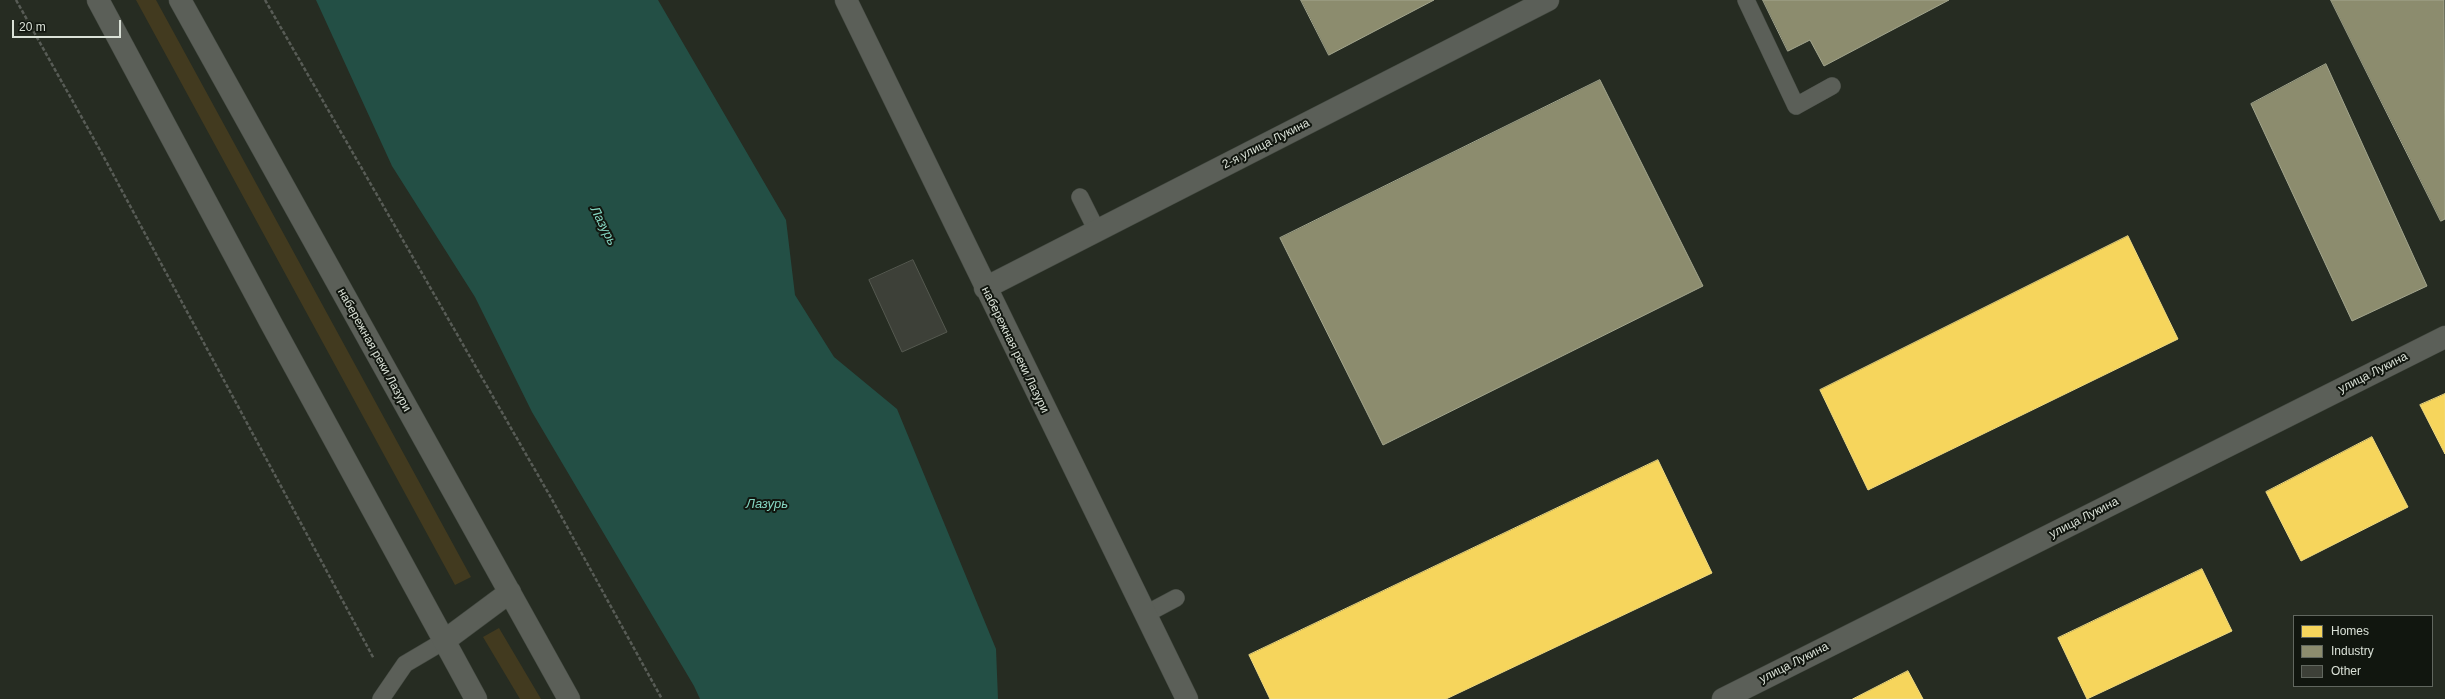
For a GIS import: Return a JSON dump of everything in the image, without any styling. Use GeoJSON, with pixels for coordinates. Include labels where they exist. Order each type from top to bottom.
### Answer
{"type":"FeatureCollection","features":[{"type":"Feature","properties":{"kind":"street"},"geometry":{"type":"LineString","coordinates":[[98,0],[476,699]]}},
{"type":"Feature","properties":{"kind":"street","name":"набережная реки Лазури"},"geometry":{"type":"LineString","coordinates":[[180,0],[569,699]]}},
{"type":"Feature","properties":{"kind":"street","name":"набережная реки Лазури"},"geometry":{"type":"LineString","coordinates":[[846,0],[985,288],[1187,699]]}},
{"type":"Feature","properties":{"kind":"street","name":"2-я улица Лукина"},"geometry":{"type":"LineString","coordinates":[[985,288],[1548,0]]}},
{"type":"Feature","properties":{"kind":"street","name":"улица Лукина"},"geometry":{"type":"LineString","coordinates":[[1723,699],[2445,337]]}},
{"type":"Feature","properties":{"kind":"street"},"geometry":{"type":"LineString","coordinates":[[444,641],[510,592]]}},
{"type":"Feature","properties":{"kind":"lane"},"geometry":{"type":"LineString","coordinates":[[1746,0],[1796,106],[1832,86]]}},
{"type":"Feature","properties":{"kind":"lane"},"geometry":{"type":"LineString","coordinates":[[1080,196],[1097,231]]}},
{"type":"Feature","properties":{"kind":"lane"},"geometry":{"type":"LineString","coordinates":[[1146,614],[1176,598]]}},
{"type":"Feature","properties":{"kind":"lane"},"geometry":{"type":"LineString","coordinates":[[385,693],[405,664],[444,641]]}},
{"type":"Feature","properties":{"kind":"path"},"geometry":{"type":"LineString","coordinates":[[16,0],[100,150],[385,693]]}},
{"type":"Feature","properties":{"kind":"path"},"geometry":{"type":"LineString","coordinates":[[265,0],[550,496],[662,699]]}},
{"type":"Feature","properties":{"kind":"shaded area"},"geometry":{"type":"Polygon","coordinates":[[[136,0],[156,0],[471,577],[455,585],[136,0]]]}},
{"type":"Feature","properties":{"kind":"shaded area"},"geometry":{"type":"Polygon","coordinates":[[[499,628],[541,699],[520,699],[483,637],[499,628]]]}},
{"type":"Feature","properties":{"kind":"water","name":"Лазурь"},"geometry":{"type":"Polygon","coordinates":[[[316,0],[658,0],[786,220],[795,295],[834,357],[897,409],[996,649],[998,699],[700,699],[694,686],[532,412],[475,297],[392,166],[316,0]]]}},
{"type":"Feature","properties":{"kind":"building: Homes"},"geometry":{"type":"Polygon","coordinates":[[[2128,236],[2178,339],[1868,490],[1820,390],[2128,236]]]}},
{"type":"Feature","properties":{"kind":"building: Homes"},"geometry":{"type":"Polygon","coordinates":[[[2445,394],[2445,454],[2420,405],[2445,394]]]}},
{"type":"Feature","properties":{"kind":"building: Homes"},"geometry":{"type":"Polygon","coordinates":[[[2372,437],[2408,507],[2301,561],[2266,492],[2372,437]]]}},
{"type":"Feature","properties":{"kind":"building: Homes"},"geometry":{"type":"Polygon","coordinates":[[[1658,460],[1712,573],[1446,699],[1270,699],[1249,655],[1658,460]]]}},
{"type":"Feature","properties":{"kind":"building: Homes"},"geometry":{"type":"Polygon","coordinates":[[[2202,569],[2232,631],[2087,699],[2058,638],[2202,569]]]}},
{"type":"Feature","properties":{"kind":"building: Homes"},"geometry":{"type":"Polygon","coordinates":[[[1908,671],[1923,699],[1853,699],[1908,671]]]}},
{"type":"Feature","properties":{"kind":"building: Industry"},"geometry":{"type":"Polygon","coordinates":[[[1301,0],[1434,0],[1329,55],[1301,0]]]}},
{"type":"Feature","properties":{"kind":"building: Industry"},"geometry":{"type":"Polygon","coordinates":[[[1763,0],[1949,0],[1824,66],[1810,40],[1788,51],[1763,0]]]}},
{"type":"Feature","properties":{"kind":"building: Industry"},"geometry":{"type":"Polygon","coordinates":[[[2331,0],[2444,0],[2445,219],[2441,221],[2331,0]]]}},
{"type":"Feature","properties":{"kind":"building: Industry"},"geometry":{"type":"Polygon","coordinates":[[[2326,64],[2427,286],[2352,321],[2251,104],[2326,64]]]}},
{"type":"Feature","properties":{"kind":"building: Industry"},"geometry":{"type":"Polygon","coordinates":[[[1600,80],[1703,286],[1383,445],[1280,238],[1600,80]]]}},
{"type":"Feature","properties":{"kind":"building: Other"},"geometry":{"type":"Polygon","coordinates":[[[913,260],[947,332],[902,352],[869,280],[913,260]]]}}]}
